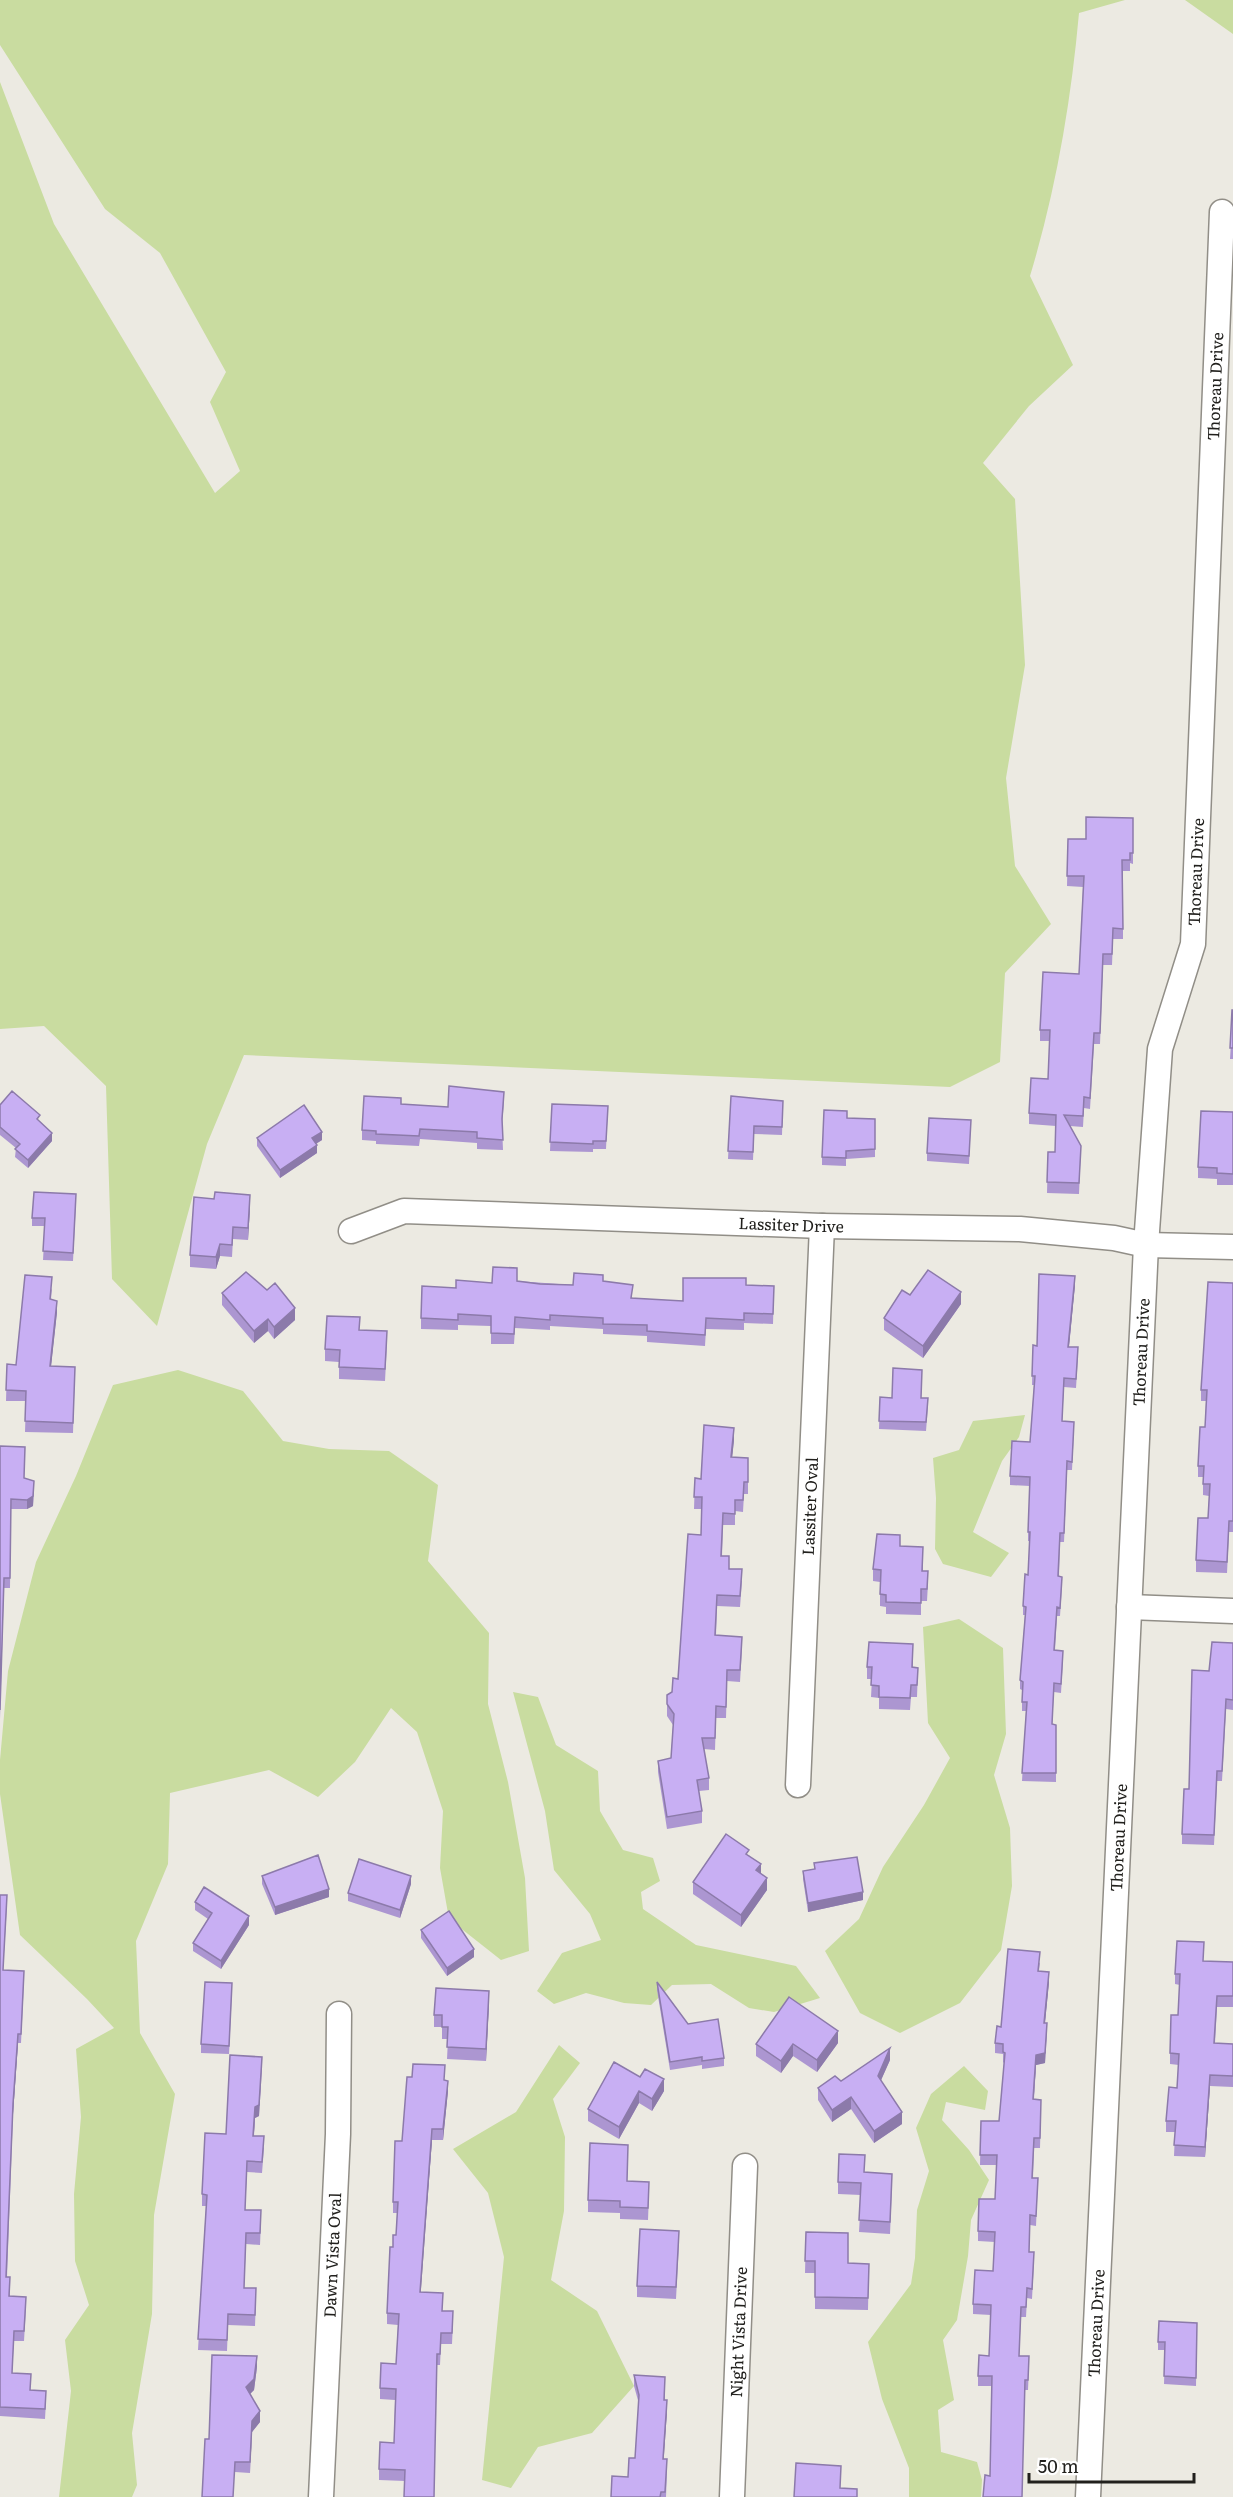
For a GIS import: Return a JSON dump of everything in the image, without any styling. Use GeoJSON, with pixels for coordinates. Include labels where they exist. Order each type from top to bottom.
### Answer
{"type":"FeatureCollection","features":[{"type":"Feature","properties":{"kind":"street","name":"Thoreau Drive"},"geometry":{"type":"LineString","coordinates":[[1088,2497],[1146,1245],[1160,1049],[1193,944],[1222,212]]}},
{"type":"Feature","properties":{"kind":"street","name":"Lassiter Drive"},"geometry":{"type":"LineString","coordinates":[[351,1231],[404,1211],[822,1226],[1020,1229],[1114,1239],[1146,1245],[1233,1247]]}},
{"type":"Feature","properties":{"kind":"street","name":"Lassiter Oval"},"geometry":{"type":"LineString","coordinates":[[798,1785],[822,1226]]}},
{"type":"Feature","properties":{"kind":"street"},"geometry":{"type":"LineString","coordinates":[[1129,1606],[1233,1611]]}},
{"type":"Feature","properties":{"kind":"street","name":"Dawn Vista Oval"},"geometry":{"type":"LineString","coordinates":[[321,2497],[338,2134],[339,2014]]}},
{"type":"Feature","properties":{"kind":"street","name":"Night Vista Drive"},"geometry":{"type":"LineString","coordinates":[[732,2497],[745,2166]]}},
{"type":"Feature","properties":{"kind":"green space"},"geometry":{"type":"Polygon","coordinates":[[[0,0],[1125,0],[1079,13],[1072,80],[1061,146],[1048,211],[1030,276],[1073,365],[1029,406],[983,463],[1015,499],[1025,665],[1006,778],[1015,866],[1051,924],[1005,973],[1000,1062],[950,1087],[244,1055],[207,1144],[157,1326],[112,1279],[106,1086],[44,1026],[0,1029],[0,82],[54,224],[215,493],[240,471],[210,402],[226,372],[160,253],[105,209],[0,45],[0,0]]]}},
{"type":"Feature","properties":{"kind":"green space"},"geometry":{"type":"Polygon","coordinates":[[[1185,0],[1233,0],[1233,34],[1185,0]]]}},
{"type":"Feature","properties":{"kind":"green space"},"geometry":{"type":"Polygon","coordinates":[[[178,1370],[243,1391],[283,1441],[329,1449],[389,1451],[438,1485],[428,1561],[489,1633],[488,1704],[508,1782],[525,1878],[529,1951],[501,1960],[449,1919],[440,1868],[443,1811],[417,1732],[391,1708],[355,1762],[318,1797],[269,1770],[170,1793],[168,1864],[136,1941],[140,2033],[175,2094],[154,2215],[152,2314],[132,2433],[137,2485],[132,2497],[59,2497],[71,2391],[65,2340],[89,2305],[75,2261],[74,2194],[81,2117],[76,2049],[114,2028],[20,1935],[0,1794],[0,1760],[8,1671],[36,1562],[76,1476],[113,1385],[178,1370]]]}},
{"type":"Feature","properties":{"kind":"green space"},"geometry":{"type":"Polygon","coordinates":[[[1025,1415],[1019,1437],[1002,1461],[973,1532],[1009,1553],[991,1577],[943,1564],[935,1549],[936,1498],[933,1458],[959,1450],[973,1421],[1025,1415]]]}},
{"type":"Feature","properties":{"kind":"green space"},"geometry":{"type":"Polygon","coordinates":[[[959,1619],[1003,1648],[1006,1734],[994,1775],[1010,1828],[1012,1886],[1001,1950],[960,2003],[900,2033],[860,2013],[825,1951],[859,1919],[883,1867],[924,1805],[950,1758],[928,1723],[923,1627],[959,1619]]]}},
{"type":"Feature","properties":{"kind":"green space"},"geometry":{"type":"Polygon","coordinates":[[[513,1692],[538,1697],[556,1745],[598,1771],[600,1811],[623,1850],[653,1858],[660,1881],[641,1892],[643,1909],[696,1945],[796,1966],[820,1998],[774,2012],[749,2008],[711,1984],[672,1985],[651,2005],[624,2003],[586,1993],[554,2004],[537,1991],[562,1953],[601,1940],[590,1914],[554,1870],[545,1811],[513,1692]]]}},
{"type":"Feature","properties":{"kind":"green space"},"geometry":{"type":"Polygon","coordinates":[[[559,2045],[580,2063],[553,2099],[565,2137],[564,2211],[551,2280],[597,2311],[634,2386],[592,2433],[538,2447],[511,2488],[482,2480],[504,2257],[488,2193],[453,2149],[516,2112],[559,2045]]]}},
{"type":"Feature","properties":{"kind":"green space"},"geometry":{"type":"Polygon","coordinates":[[[964,2066],[988,2091],[985,2110],[946,2102],[942,2120],[969,2150],[989,2180],[971,2220],[968,2256],[957,2320],[943,2340],[954,2400],[938,2410],[941,2452],[977,2462],[982,2480],[981,2497],[909,2497],[909,2468],[882,2399],[868,2342],[911,2284],[915,2258],[917,2210],[929,2171],[916,2128],[931,2094],[964,2066]]]}},
{"type":"Feature","properties":{"kind":"building"},"geometry":{"type":"Polygon","coordinates":[[[1086,817],[1133,818],[1133,853],[1130,853],[1130,860],[1122,860],[1123,929],[1113,928],[1112,954],[1103,954],[1100,1033],[1094,1033],[1090,1098],[1084,1097],[1083,1116],[1064,1115],[1081,1146],[1079,1183],[1047,1182],[1048,1152],[1055,1152],[1056,1115],[1029,1113],[1031,1078],[1048,1079],[1050,1030],[1040,1030],[1043,972],[1079,974],[1084,876],[1067,876],[1068,839],[1086,839],[1086,817]]]}},
{"type":"Feature","properties":{"kind":"building"},"geometry":{"type":"Polygon","coordinates":[[[1232,1010],[1233,1048],[1230,1048],[1232,1010]]]}},
{"type":"Feature","properties":{"kind":"building"},"geometry":{"type":"Polygon","coordinates":[[[449,1086],[504,1092],[503,1140],[477,1138],[477,1132],[420,1129],[419,1136],[376,1134],[376,1131],[362,1130],[364,1096],[401,1098],[401,1104],[448,1107],[449,1086]]]}},
{"type":"Feature","properties":{"kind":"building"},"geometry":{"type":"Polygon","coordinates":[[[12,1091],[40,1115],[37,1119],[52,1133],[28,1160],[15,1149],[20,1144],[0,1127],[0,1105],[12,1091]]]}},
{"type":"Feature","properties":{"kind":"building"},"geometry":{"type":"Polygon","coordinates":[[[731,1096],[783,1101],[782,1127],[754,1126],[753,1152],[728,1151],[731,1096]]]}},
{"type":"Feature","properties":{"kind":"building"},"geometry":{"type":"Polygon","coordinates":[[[552,1104],[608,1106],[606,1141],[593,1141],[593,1144],[550,1142],[552,1104]]]}},
{"type":"Feature","properties":{"kind":"building"},"geometry":{"type":"Polygon","coordinates":[[[304,1105],[322,1132],[312,1138],[317,1145],[280,1170],[257,1138],[304,1105]]]}},
{"type":"Feature","properties":{"kind":"building"},"geometry":{"type":"Polygon","coordinates":[[[824,1110],[847,1111],[847,1118],[875,1119],[875,1149],[846,1151],[846,1158],[822,1157],[824,1110]]]}},
{"type":"Feature","properties":{"kind":"building"},"geometry":{"type":"Polygon","coordinates":[[[1201,1111],[1233,1112],[1233,1174],[1217,1173],[1217,1168],[1198,1167],[1201,1111]]]}},
{"type":"Feature","properties":{"kind":"building"},"geometry":{"type":"Polygon","coordinates":[[[929,1118],[971,1120],[969,1156],[927,1153],[929,1118]]]}},
{"type":"Feature","properties":{"kind":"building"},"geometry":{"type":"Polygon","coordinates":[[[34,1192],[76,1194],[73,1253],[43,1251],[45,1218],[32,1218],[34,1192]]]}},
{"type":"Feature","properties":{"kind":"building"},"geometry":{"type":"Polygon","coordinates":[[[215,1192],[250,1195],[248,1228],[233,1227],[232,1245],[220,1244],[216,1257],[190,1255],[194,1197],[214,1199],[215,1192]]]}},
{"type":"Feature","properties":{"kind":"building"},"geometry":{"type":"Polygon","coordinates":[[[493,1267],[517,1268],[517,1281],[540,1284],[573,1285],[574,1273],[603,1275],[603,1281],[633,1285],[631,1298],[683,1301],[683,1278],[746,1278],[746,1285],[774,1286],[773,1314],[744,1313],[744,1320],[706,1318],[705,1335],[647,1331],[647,1325],[603,1324],[603,1318],[550,1315],[550,1320],[515,1317],[514,1334],[491,1333],[491,1316],[458,1314],[458,1320],[421,1318],[422,1286],[456,1288],[456,1280],[492,1283],[493,1267]]]}},
{"type":"Feature","properties":{"kind":"building"},"geometry":{"type":"Polygon","coordinates":[[[928,1270],[961,1292],[923,1346],[884,1318],[902,1290],[910,1295],[928,1270]]]}},
{"type":"Feature","properties":{"kind":"building"},"geometry":{"type":"Polygon","coordinates":[[[246,1272],[267,1290],[275,1283],[295,1308],[274,1327],[268,1319],[254,1331],[222,1293],[246,1272]]]}},
{"type":"Feature","properties":{"kind":"building"},"geometry":{"type":"Polygon","coordinates":[[[1039,1274],[1075,1276],[1068,1347],[1078,1347],[1076,1379],[1064,1378],[1062,1421],[1074,1422],[1072,1462],[1067,1461],[1064,1533],[1060,1533],[1058,1576],[1062,1577],[1054,1650],[1063,1651],[1061,1684],[1054,1683],[1052,1724],[1056,1725],[1056,1773],[1022,1773],[1027,1702],[1022,1702],[1023,1682],[1020,1680],[1026,1607],[1023,1606],[1025,1574],[1028,1575],[1030,1477],[1010,1476],[1012,1441],[1030,1442],[1035,1376],[1032,1376],[1033,1345],[1037,1346],[1039,1274]]]}},
{"type":"Feature","properties":{"kind":"building"},"geometry":{"type":"Polygon","coordinates":[[[25,1275],[52,1277],[50,1299],[57,1301],[50,1366],[75,1367],[73,1423],[25,1421],[26,1391],[6,1390],[7,1364],[16,1365],[25,1275]]]}},
{"type":"Feature","properties":{"kind":"building"},"geometry":{"type":"Polygon","coordinates":[[[1208,1282],[1233,1283],[1233,1521],[1229,1521],[1227,1562],[1196,1560],[1198,1518],[1208,1518],[1210,1484],[1203,1484],[1204,1466],[1198,1466],[1200,1427],[1205,1427],[1207,1390],[1201,1390],[1208,1282]]]}},
{"type":"Feature","properties":{"kind":"building"},"geometry":{"type":"Polygon","coordinates":[[[327,1316],[360,1317],[359,1330],[387,1331],[385,1369],[339,1367],[340,1350],[325,1349],[327,1316]]]}},
{"type":"Feature","properties":{"kind":"building"},"geometry":{"type":"Polygon","coordinates":[[[893,1368],[922,1370],[921,1398],[928,1398],[926,1422],[879,1421],[880,1397],[892,1398],[893,1368]]]}},
{"type":"Feature","properties":{"kind":"building"},"geometry":{"type":"Polygon","coordinates":[[[704,1425],[734,1428],[731,1457],[748,1458],[748,1482],[744,1482],[743,1500],[735,1500],[735,1514],[723,1513],[721,1556],[729,1556],[729,1569],[742,1569],[740,1596],[717,1595],[715,1635],[742,1637],[740,1670],[727,1670],[726,1707],[716,1706],[715,1738],[702,1738],[709,1778],[697,1780],[702,1811],[667,1817],[658,1761],[671,1758],[674,1714],[667,1704],[667,1695],[672,1692],[673,1678],[678,1679],[688,1534],[701,1535],[702,1497],[694,1497],[695,1478],[701,1479],[704,1425]]]}},
{"type":"Feature","properties":{"kind":"building"},"geometry":{"type":"Polygon","coordinates":[[[0,1446],[25,1447],[24,1478],[34,1481],[33,1496],[27,1500],[11,1499],[10,1578],[4,1578],[0,1710],[0,1446]]]}},
{"type":"Feature","properties":{"kind":"building"},"geometry":{"type":"Polygon","coordinates":[[[877,1534],[900,1535],[900,1546],[923,1547],[922,1571],[928,1571],[927,1589],[921,1589],[921,1603],[886,1602],[886,1595],[880,1594],[881,1570],[873,1569],[877,1534]]]}},
{"type":"Feature","properties":{"kind":"building"},"geometry":{"type":"Polygon","coordinates":[[[869,1642],[913,1644],[912,1667],[918,1668],[917,1685],[911,1685],[910,1698],[879,1697],[879,1686],[871,1685],[872,1667],[867,1667],[869,1642]]]}},
{"type":"Feature","properties":{"kind":"building"},"geometry":{"type":"Polygon","coordinates":[[[1212,1642],[1233,1643],[1233,1700],[1226,1699],[1222,1771],[1217,1771],[1214,1835],[1182,1834],[1184,1789],[1189,1789],[1192,1670],[1209,1671],[1212,1642]]]}},
{"type":"Feature","properties":{"kind":"building"},"geometry":{"type":"Polygon","coordinates":[[[726,1834],[749,1850],[746,1854],[761,1864],[756,1870],[767,1878],[741,1915],[693,1882],[726,1834]]]}},
{"type":"Feature","properties":{"kind":"building"},"geometry":{"type":"Polygon","coordinates":[[[318,1855],[329,1889],[275,1907],[262,1876],[318,1855]]]}},
{"type":"Feature","properties":{"kind":"building"},"geometry":{"type":"Polygon","coordinates":[[[857,1857],[863,1892],[808,1903],[803,1871],[815,1869],[814,1863],[857,1857]]]}},
{"type":"Feature","properties":{"kind":"building"},"geometry":{"type":"Polygon","coordinates":[[[359,1859],[411,1876],[400,1910],[348,1893],[359,1859]]]}},
{"type":"Feature","properties":{"kind":"building"},"geometry":{"type":"Polygon","coordinates":[[[204,1887],[249,1916],[221,1961],[193,1943],[212,1913],[195,1902],[204,1887]]]}},
{"type":"Feature","properties":{"kind":"building"},"geometry":{"type":"Polygon","coordinates":[[[0,1895],[7,1895],[3,1970],[24,1971],[21,2034],[18,2034],[13,2104],[6,2277],[10,2277],[9,2296],[26,2297],[24,2331],[14,2331],[12,2373],[31,2374],[30,2390],[46,2391],[45,2409],[0,2407],[0,1895]]]}},
{"type":"Feature","properties":{"kind":"building"},"geometry":{"type":"Polygon","coordinates":[[[449,1911],[474,1949],[447,1968],[421,1930],[449,1911]]]}},
{"type":"Feature","properties":{"kind":"building"},"geometry":{"type":"Polygon","coordinates":[[[1177,1941],[1204,1942],[1203,1961],[1233,1962],[1233,1996],[1217,1996],[1214,2043],[1233,2044],[1233,2076],[1210,2075],[1205,2147],[1174,2145],[1176,2121],[1166,2121],[1169,2087],[1177,2088],[1179,2054],[1170,2053],[1171,2015],[1178,2015],[1180,1974],[1175,1974],[1177,1941]]]}},
{"type":"Feature","properties":{"kind":"building"},"geometry":{"type":"Polygon","coordinates":[[[1008,1949],[1040,1952],[1038,1971],[1049,1972],[1044,2023],[1047,2023],[1045,2053],[1036,2055],[1033,2099],[1041,2100],[1040,2138],[1034,2138],[1032,2178],[1038,2178],[1036,2216],[1030,2215],[1029,2252],[1034,2252],[1032,2289],[1027,2288],[1026,2307],[1021,2307],[1019,2356],[1029,2356],[1028,2380],[1025,2380],[1022,2497],[983,2497],[985,2475],[990,2476],[992,2376],[978,2376],[979,2355],[989,2356],[991,2305],[973,2304],[975,2270],[993,2271],[995,2232],[978,2231],[979,2199],[995,2199],[997,2155],[980,2155],[981,2121],[999,2121],[1005,2053],[1003,2044],[995,2043],[997,2026],[1001,2027],[1008,1949]]]}},
{"type":"Feature","properties":{"kind":"building"},"geometry":{"type":"Polygon","coordinates":[[[205,1982],[232,1983],[229,2046],[201,2044],[205,1982]]]}},
{"type":"Feature","properties":{"kind":"building"},"geometry":{"type":"Polygon","coordinates":[[[657,1982],[688,2024],[718,2019],[724,2058],[702,2061],[702,2057],[670,2062],[657,1982]]]}},
{"type":"Feature","properties":{"kind":"building"},"geometry":{"type":"Polygon","coordinates":[[[436,1988],[489,1991],[486,2049],[447,2047],[448,2027],[442,2027],[442,2015],[434,2015],[436,1988]]]}},
{"type":"Feature","properties":{"kind":"building"},"geometry":{"type":"Polygon","coordinates":[[[789,1997],[838,2031],[817,2060],[793,2044],[781,2061],[756,2044],[789,1997]]]}},
{"type":"Feature","properties":{"kind":"building"},"geometry":{"type":"Polygon","coordinates":[[[890,2048],[878,2076],[902,2112],[874,2131],[851,2097],[832,2110],[818,2088],[835,2076],[841,2081],[890,2048]]]}},
{"type":"Feature","properties":{"kind":"building"},"geometry":{"type":"Polygon","coordinates":[[[230,2055],[262,2057],[259,2105],[255,2107],[253,2136],[264,2136],[262,2162],[247,2161],[245,2210],[261,2210],[260,2233],[246,2233],[244,2288],[256,2288],[255,2315],[228,2314],[227,2340],[198,2339],[207,2195],[202,2194],[205,2133],[226,2134],[230,2055]]]}},
{"type":"Feature","properties":{"kind":"building"},"geometry":{"type":"Polygon","coordinates":[[[614,2062],[640,2077],[645,2069],[664,2079],[652,2099],[639,2091],[619,2127],[588,2109],[614,2062]]]}},
{"type":"Feature","properties":{"kind":"building"},"geometry":{"type":"Polygon","coordinates":[[[413,2064],[445,2065],[444,2080],[448,2081],[443,2129],[432,2129],[420,2292],[443,2293],[442,2311],[453,2311],[452,2333],[441,2333],[440,2354],[437,2354],[434,2497],[404,2497],[405,2470],[379,2469],[380,2442],[394,2443],[396,2389],[380,2388],[381,2363],[396,2364],[399,2314],[387,2313],[390,2247],[393,2247],[393,2235],[396,2235],[398,2202],[393,2202],[395,2141],[402,2141],[407,2077],[412,2077],[413,2064]]]}},
{"type":"Feature","properties":{"kind":"building"},"geometry":{"type":"Polygon","coordinates":[[[590,2143],[628,2145],[627,2181],[649,2182],[648,2208],[620,2207],[620,2201],[588,2200],[590,2143]]]}},
{"type":"Feature","properties":{"kind":"building"},"geometry":{"type":"Polygon","coordinates":[[[839,2154],[865,2155],[864,2172],[892,2174],[890,2222],[859,2220],[861,2183],[838,2182],[839,2154]]]}},
{"type":"Feature","properties":{"kind":"building"},"geometry":{"type":"Polygon","coordinates":[[[640,2229],[679,2231],[676,2287],[637,2286],[640,2229]]]}},
{"type":"Feature","properties":{"kind":"building"},"geometry":{"type":"Polygon","coordinates":[[[806,2232],[848,2233],[848,2263],[869,2264],[868,2298],[815,2297],[815,2261],[805,2261],[806,2232]]]}},
{"type":"Feature","properties":{"kind":"building"},"geometry":{"type":"Polygon","coordinates":[[[1159,2321],[1197,2323],[1196,2378],[1164,2376],[1165,2342],[1158,2342],[1159,2321]]]}},
{"type":"Feature","properties":{"kind":"building"},"geometry":{"type":"Polygon","coordinates":[[[212,2355],[257,2356],[254,2379],[246,2387],[260,2411],[252,2421],[250,2462],[235,2462],[233,2497],[202,2497],[205,2439],[209,2439],[212,2355]]]}},
{"type":"Feature","properties":{"kind":"building"},"geometry":{"type":"Polygon","coordinates":[[[634,2375],[665,2377],[664,2400],[667,2400],[663,2459],[667,2459],[665,2492],[661,2492],[660,2497],[611,2497],[612,2476],[628,2477],[629,2458],[635,2458],[639,2395],[634,2375]]]}},
{"type":"Feature","properties":{"kind":"building"},"geometry":{"type":"Polygon","coordinates":[[[796,2463],[841,2466],[840,2488],[857,2489],[857,2497],[794,2497],[796,2463]]]}}]}
